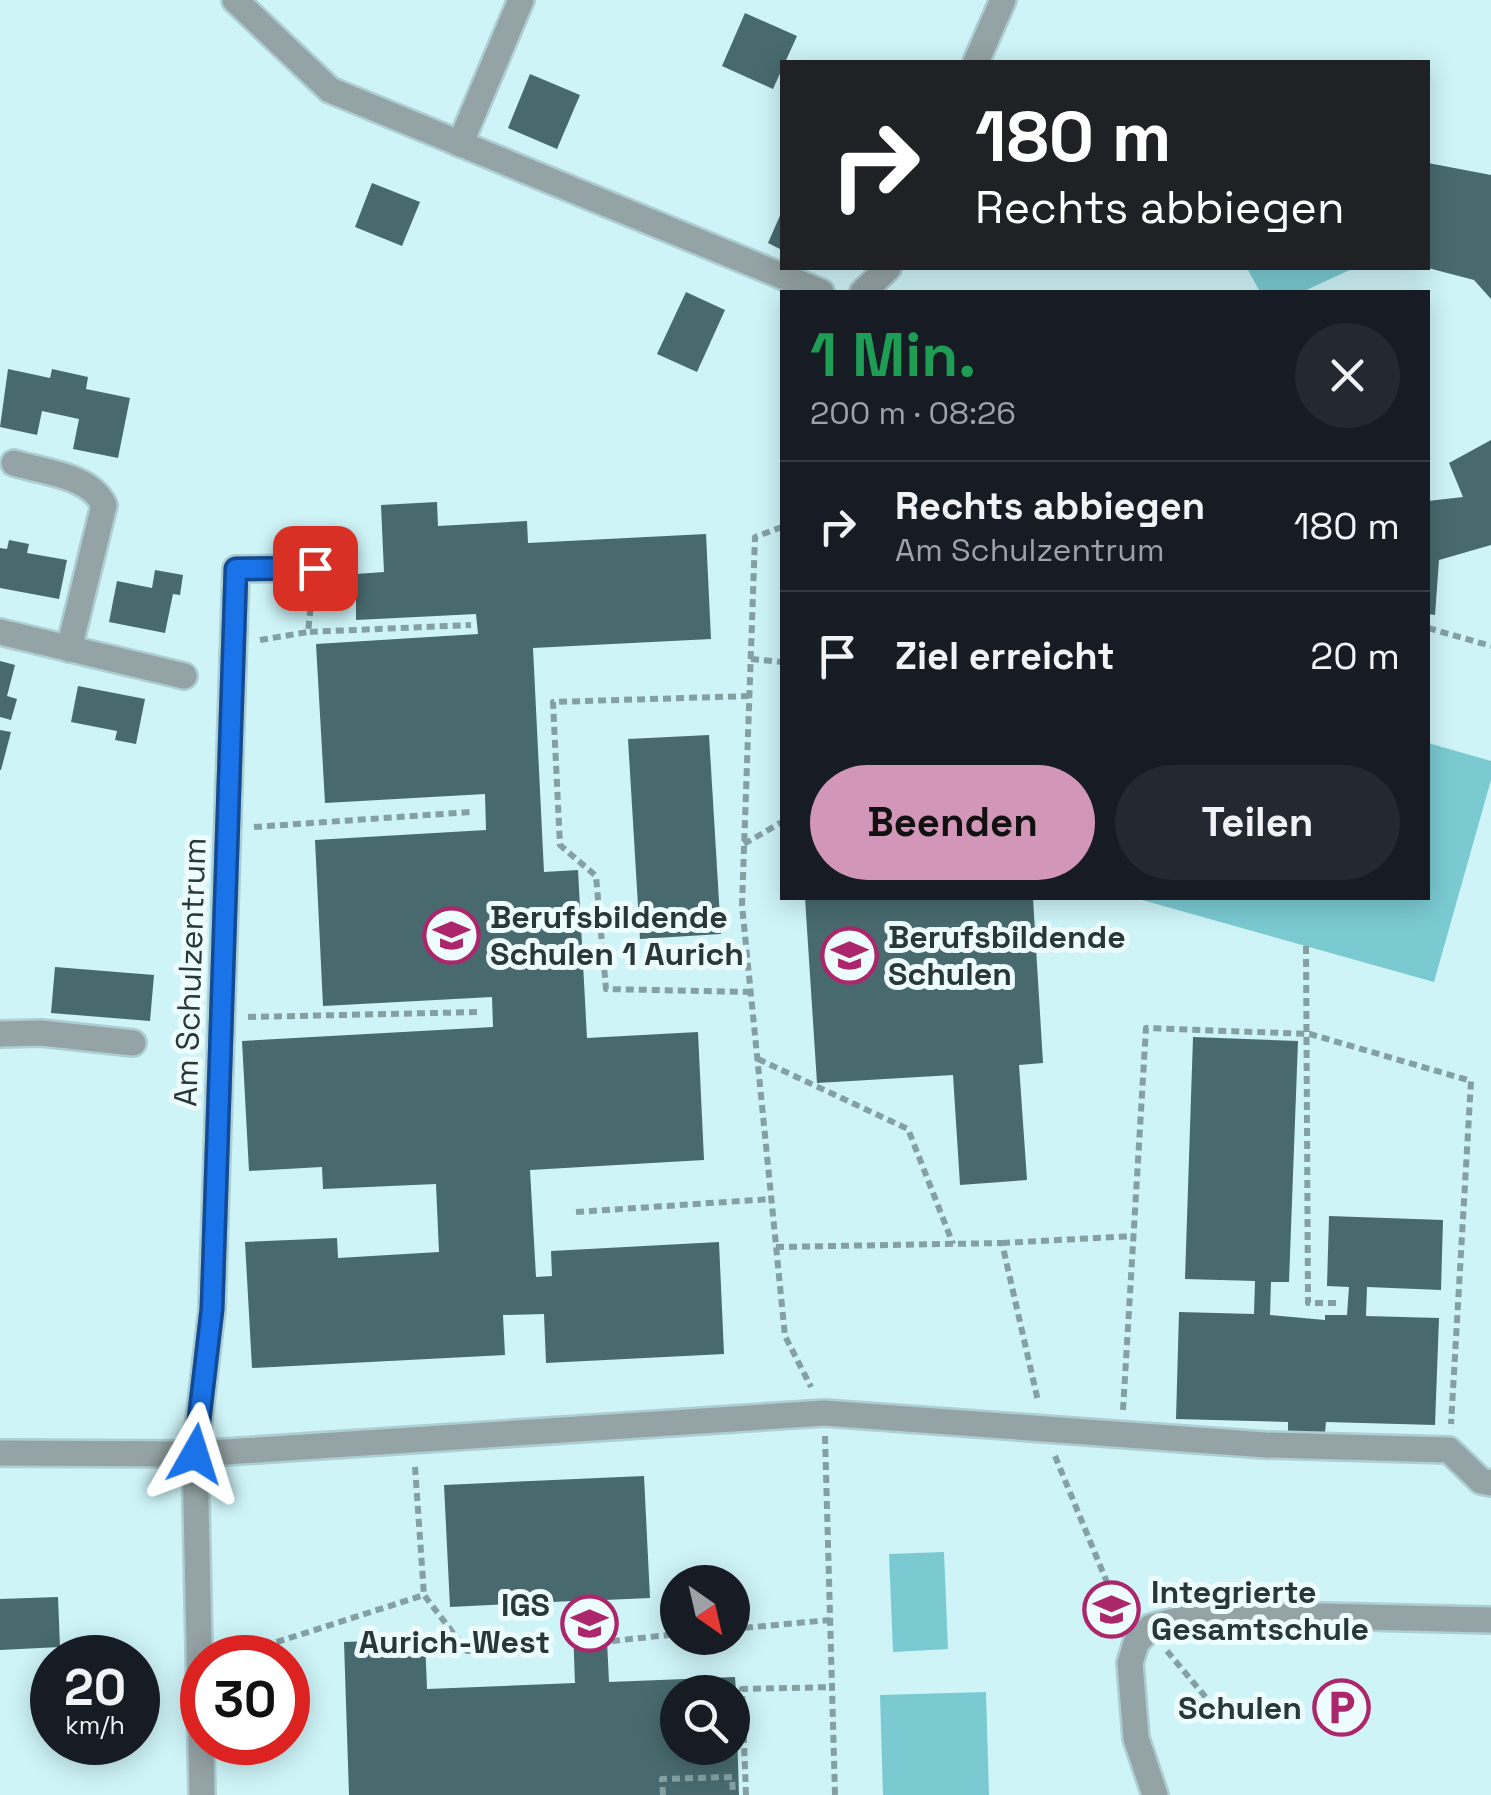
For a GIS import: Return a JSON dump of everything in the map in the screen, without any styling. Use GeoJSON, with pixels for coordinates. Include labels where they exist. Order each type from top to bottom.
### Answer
{"type":"FeatureCollection","features":[{"type":"Feature","properties":{"kind":"street"},"geometry":{"type":"LineString","coordinates":[[236,0],[330,90],[816,290]]}},
{"type":"Feature","properties":{"kind":"street"},"geometry":{"type":"LineString","coordinates":[[460,144],[521,0]]}},
{"type":"Feature","properties":{"kind":"street"},"geometry":{"type":"LineString","coordinates":[[977,60],[1003,0]]}},
{"type":"Feature","properties":{"kind":"street"},"geometry":{"type":"LineString","coordinates":[[865,290],[886,270]]}},
{"type":"Feature","properties":{"kind":"street"},"geometry":{"type":"LineString","coordinates":[[14,464],[84,483],[99,494],[104,505],[69,649]]}},
{"type":"Feature","properties":{"kind":"street","name":"Am Schulzentrum"},"geometry":{"type":"LineString","coordinates":[[202,1795],[195,1454],[212,1309],[236,569],[315,568]]}},
{"type":"Feature","properties":{"kind":"street"},"geometry":{"type":"LineString","coordinates":[[0,632],[184,676]]}},
{"type":"Feature","properties":{"kind":"street"},"geometry":{"type":"LineString","coordinates":[[0,1034],[41,1033],[133,1043]]}},
{"type":"Feature","properties":{"kind":"street"},"geometry":{"type":"LineString","coordinates":[[0,1452],[195,1454],[824,1413],[1266,1445],[1449,1450],[1481,1481],[1491,1482]]}},
{"type":"Feature","properties":{"kind":"street"},"geometry":{"type":"LineString","coordinates":[[1156,1795],[1136,1738],[1130,1662],[1136,1642],[1148,1628],[1178,1620],[1322,1616],[1491,1620]]}},
{"type":"Feature","properties":{"kind":"path"},"geometry":{"type":"LineString","coordinates":[[780,529],[755,537],[742,906],[785,1336],[824,1413],[835,1795]]}},
{"type":"Feature","properties":{"kind":"path"},"geometry":{"type":"LineString","coordinates":[[308,632],[315,568]]}},
{"type":"Feature","properties":{"kind":"path"},"geometry":{"type":"LineString","coordinates":[[234,645],[308,632],[471,625]]}},
{"type":"Feature","properties":{"kind":"path"},"geometry":{"type":"LineString","coordinates":[[1430,629],[1491,646]]}},
{"type":"Feature","properties":{"kind":"path"},"geometry":{"type":"LineString","coordinates":[[750,660],[780,662]]}},
{"type":"Feature","properties":{"kind":"path"},"geometry":{"type":"LineString","coordinates":[[749,696],[553,702],[560,845],[596,876],[606,989],[751,992]]}},
{"type":"Feature","properties":{"kind":"path"},"geometry":{"type":"LineString","coordinates":[[228,829],[472,812]]}},
{"type":"Feature","properties":{"kind":"path"},"geometry":{"type":"LineString","coordinates":[[744,844],[780,823]]}},
{"type":"Feature","properties":{"kind":"path"},"geometry":{"type":"LineString","coordinates":[[1306,946],[1310,1034],[1308,1302],[1340,1303]]}},
{"type":"Feature","properties":{"kind":"path"},"geometry":{"type":"LineString","coordinates":[[222,1018],[481,1012]]}},
{"type":"Feature","properties":{"kind":"path"},"geometry":{"type":"LineString","coordinates":[[1122,1434],[1146,1028],[1310,1034],[1471,1082],[1449,1450]]}},
{"type":"Feature","properties":{"kind":"path"},"geometry":{"type":"LineString","coordinates":[[757,1059],[908,1129],[953,1244]]}},
{"type":"Feature","properties":{"kind":"path"},"geometry":{"type":"LineString","coordinates":[[576,1212],[772,1199]]}},
{"type":"Feature","properties":{"kind":"path"},"geometry":{"type":"LineString","coordinates":[[776,1247],[1134,1236]]}},
{"type":"Feature","properties":{"kind":"path"},"geometry":{"type":"LineString","coordinates":[[1002,1242],[1044,1429],[1120,1614]]}},
{"type":"Feature","properties":{"kind":"path"},"geometry":{"type":"LineString","coordinates":[[413,1440],[424,1595],[466,1651],[545,1653]]}},
{"type":"Feature","properties":{"kind":"path"},"geometry":{"type":"LineString","coordinates":[[299,1635],[424,1595]]}},
{"type":"Feature","properties":{"kind":"path"},"geometry":{"type":"LineString","coordinates":[[750,1627],[830,1620]]}},
{"type":"Feature","properties":{"kind":"path"},"geometry":{"type":"LineString","coordinates":[[1148,1628],[1224,1719]]}},
{"type":"Feature","properties":{"kind":"path"},"geometry":{"type":"LineString","coordinates":[[612,1640],[660,1636]]}},
{"type":"Feature","properties":{"kind":"path"},"geometry":{"type":"LineString","coordinates":[[746,1795],[742,1688],[834,1686]]}},
{"type":"Feature","properties":{"kind":"path"},"geometry":{"type":"LineString","coordinates":[[663,1795],[662,1780],[732,1777],[733,1795]]}},
{"type":"Feature","properties":{"kind":"shaded area"},"geometry":{"type":"Polygon","coordinates":[[[1248,270],[1350,270],[1306,290],[1259,290],[1248,270]]]}},
{"type":"Feature","properties":{"kind":"shaded area"},"geometry":{"type":"Polygon","coordinates":[[[1430,744],[1491,761],[1491,780],[1434,982],[1142,900],[1430,900],[1430,744]]]}},
{"type":"Feature","properties":{"kind":"shaded area"},"geometry":{"type":"Polygon","coordinates":[[[944,1552],[948,1649],[893,1652],[889,1554],[944,1552]]]}},
{"type":"Feature","properties":{"kind":"shaded area"},"geometry":{"type":"Polygon","coordinates":[[[986,1692],[989,1795],[883,1795],[880,1695],[986,1692]]]}},
{"type":"Feature","properties":{"kind":"building"},"geometry":{"type":"Polygon","coordinates":[[[745,13],[797,36],[786,60],[780,60],[780,74],[773,89],[722,66],[745,13]]]}},
{"type":"Feature","properties":{"kind":"building"},"geometry":{"type":"Polygon","coordinates":[[[530,74],[580,95],[557,149],[508,128],[530,74]]]}},
{"type":"Feature","properties":{"kind":"building"},"geometry":{"type":"Polygon","coordinates":[[[1430,163],[1491,175],[1491,299],[1474,280],[1430,269],[1430,163]]]}},
{"type":"Feature","properties":{"kind":"building"},"geometry":{"type":"Polygon","coordinates":[[[372,183],[420,202],[402,246],[355,227],[372,183]]]}},
{"type":"Feature","properties":{"kind":"building"},"geometry":{"type":"Polygon","coordinates":[[[780,216],[780,249],[768,243],[780,216]]]}},
{"type":"Feature","properties":{"kind":"building"},"geometry":{"type":"Polygon","coordinates":[[[686,292],[725,310],[697,372],[657,354],[686,292]]]}},
{"type":"Feature","properties":{"kind":"building"},"geometry":{"type":"Polygon","coordinates":[[[8,369],[50,378],[52,369],[88,377],[86,389],[130,398],[118,458],[73,449],[79,419],[42,411],[37,435],[0,427],[8,369]]]}},
{"type":"Feature","properties":{"kind":"building"},"geometry":{"type":"Polygon","coordinates":[[[1491,440],[1491,545],[1439,560],[1435,615],[1430,614],[1430,501],[1463,497],[1449,463],[1491,440]]]}},
{"type":"Feature","properties":{"kind":"building","name":"Berufsbildende Schulen 1 Aurich"},"geometry":{"type":"Polygon","coordinates":[[[437,502],[438,526],[527,521],[528,543],[706,534],[711,639],[533,648],[544,872],[578,870],[587,1038],[698,1032],[704,1160],[530,1170],[536,1277],[552,1276],[551,1251],[719,1242],[724,1354],[546,1363],[544,1314],[503,1315],[505,1355],[252,1368],[245,1242],[337,1238],[338,1258],[439,1252],[436,1184],[323,1189],[322,1167],[249,1171],[242,1041],[493,1027],[492,997],[323,1006],[315,840],[486,830],[485,794],[325,803],[316,644],[478,634],[476,614],[356,620],[356,574],[384,572],[381,505],[437,502]]]}},
{"type":"Feature","properties":{"kind":"building"},"geometry":{"type":"Polygon","coordinates":[[[9,540],[29,544],[27,553],[67,560],[59,599],[0,588],[0,548],[7,549],[9,540]]]}},
{"type":"Feature","properties":{"kind":"building"},"geometry":{"type":"Polygon","coordinates":[[[155,570],[183,575],[180,595],[173,594],[165,633],[109,622],[117,581],[152,588],[155,570]]]}},
{"type":"Feature","properties":{"kind":"building"},"geometry":{"type":"Polygon","coordinates":[[[0,661],[15,665],[7,696],[17,699],[11,720],[0,717],[0,661]]]}},
{"type":"Feature","properties":{"kind":"building"},"geometry":{"type":"Polygon","coordinates":[[[78,686],[145,699],[136,744],[115,740],[117,731],[71,722],[78,686]]]}},
{"type":"Feature","properties":{"kind":"building"},"geometry":{"type":"Polygon","coordinates":[[[0,730],[11,732],[1,770],[0,770],[0,730]]]}},
{"type":"Feature","properties":{"kind":"building","name":"Berufsbildende Schulen 1 Aurich"},"geometry":{"type":"Polygon","coordinates":[[[709,735],[721,934],[640,939],[628,739],[709,735]]]}},
{"type":"Feature","properties":{"kind":"building","name":"Berufsbildende Schulen 1 Aurich"},"geometry":{"type":"Polygon","coordinates":[[[805,900],[1033,900],[1043,1063],[1019,1065],[1027,1180],[960,1185],[953,1075],[817,1083],[805,900]]]}},
{"type":"Feature","properties":{"kind":"building"},"geometry":{"type":"Polygon","coordinates":[[[55,967],[154,975],[150,1021],[51,1013],[55,967]]]}},
{"type":"Feature","properties":{"kind":"building"},"geometry":{"type":"Polygon","coordinates":[[[1193,1037],[1298,1041],[1289,1282],[1271,1282],[1270,1315],[1325,1320],[1325,1315],[1347,1315],[1349,1287],[1327,1286],[1329,1216],[1443,1220],[1441,1290],[1367,1287],[1366,1316],[1439,1318],[1435,1425],[1326,1422],[1325,1433],[1288,1432],[1288,1422],[1176,1419],[1179,1312],[1254,1314],[1255,1281],[1185,1279],[1193,1037]]]}},
{"type":"Feature","properties":{"kind":"building","name":"IGS Aurich-West"},"geometry":{"type":"Polygon","coordinates":[[[644,1476],[650,1598],[605,1600],[609,1682],[660,1680],[660,1765],[738,1765],[739,1795],[349,1795],[344,1642],[425,1639],[427,1689],[575,1683],[572,1601],[450,1607],[444,1485],[644,1476]]]}},
{"type":"Feature","properties":{"kind":"building"},"geometry":{"type":"Polygon","coordinates":[[[58,1597],[60,1635],[30,1635],[30,1648],[0,1650],[0,1599],[58,1597]]]}},
{"type":"Feature","properties":{"kind":"place","name":"Berufsbildende Schulen 1 Aurich"},"geometry":{"type":"Point","coordinates":[451,935]}},
{"type":"Feature","properties":{"kind":"place","name":"Berufsbildende Schulen"},"geometry":{"type":"Point","coordinates":[849,955]}},
{"type":"Feature","properties":{"kind":"place","name":"Integrierte Gesamtschule"},"geometry":{"type":"Point","coordinates":[1112,1610]}},
{"type":"Feature","properties":{"kind":"place","name":"IGS Aurich-West"},"geometry":{"type":"Point","coordinates":[589,1623]}},
{"type":"Feature","properties":{"kind":"place","name":"Schulen"},"geometry":{"type":"Point","coordinates":[1341,1708]}},
{"type":"Feature","properties":{"kind":"route"},"geometry":{"type":"LineString","coordinates":[[195,1454],[212,1309],[236,569],[315,568]]}}]}
